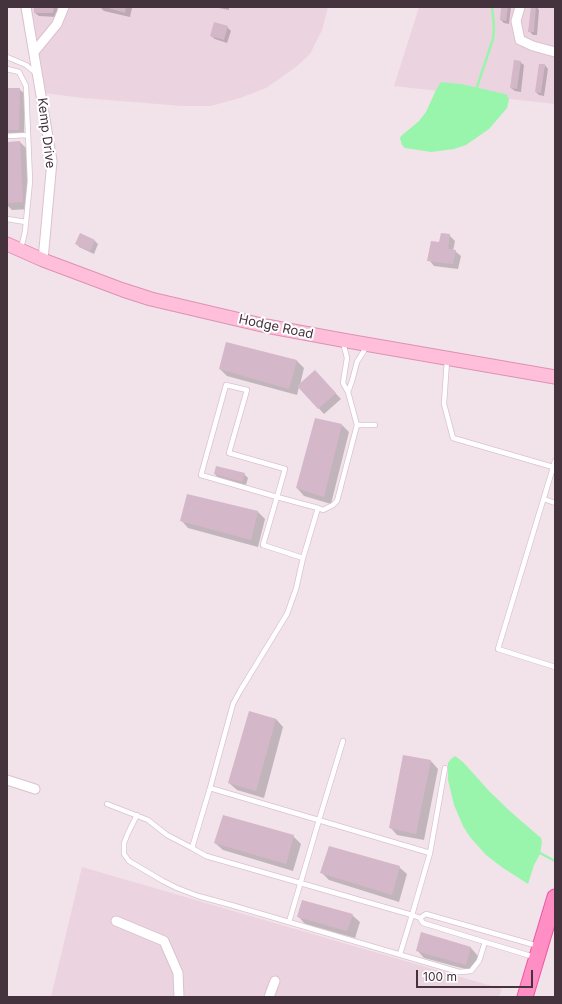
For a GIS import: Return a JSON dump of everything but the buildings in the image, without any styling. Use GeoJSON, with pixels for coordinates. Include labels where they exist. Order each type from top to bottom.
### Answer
{"type":"FeatureCollection","features":[{"type":"Feature","properties":{"kind":"main road","name":"Hodge Road"},"geometry":{"type":"LineString","coordinates":[[7,244],[43,260],[151,299],[266,326],[555,377]]}},
{"type":"Feature","properties":{"kind":"main road"},"geometry":{"type":"LineString","coordinates":[[525,997],[555,897]]}},
{"type":"Feature","properties":{"kind":"street","name":"Kemp Drive"},"geometry":{"type":"LineString","coordinates":[[26,7],[52,161],[43,260]]}},
{"type":"Feature","properties":{"kind":"street"},"geometry":{"type":"LineString","coordinates":[[34,52],[57,24],[64,7]]}},
{"type":"Feature","properties":{"kind":"street"},"geometry":{"type":"LineString","coordinates":[[520,7],[516,21],[520,40],[533,46],[555,52]]}},
{"type":"Feature","properties":{"kind":"street"},"geometry":{"type":"LineString","coordinates":[[7,780],[35,789]]}},
{"type":"Feature","properties":{"kind":"street"},"geometry":{"type":"LineString","coordinates":[[116,921],[164,941],[178,974],[179,997]]}},
{"type":"Feature","properties":{"kind":"street"},"geometry":{"type":"LineString","coordinates":[[269,997],[275,981]]}},
{"type":"Feature","properties":{"kind":"lane"},"geometry":{"type":"LineString","coordinates":[[7,57],[26,64],[38,75]]}},
{"type":"Feature","properties":{"kind":"lane"},"geometry":{"type":"LineString","coordinates":[[7,69],[19,72],[26,86],[30,181],[25,232],[20,249]]}},
{"type":"Feature","properties":{"kind":"lane"},"geometry":{"type":"LineString","coordinates":[[7,136],[28,135]]}},
{"type":"Feature","properties":{"kind":"lane"},"geometry":{"type":"LineString","coordinates":[[7,219],[26,222]]}},
{"type":"Feature","properties":{"kind":"lane"},"geometry":{"type":"LineString","coordinates":[[303,558],[263,545],[277,497],[285,469],[230,453],[247,390],[226,384],[201,476],[277,497],[318,508],[323,510],[333,505],[337,501],[357,425],[348,392],[343,383],[347,358],[342,340]]}},
{"type":"Feature","properties":{"kind":"lane"},"geometry":{"type":"LineString","coordinates":[[348,392],[357,362],[367,345]]}},
{"type":"Feature","properties":{"kind":"lane"},"geometry":{"type":"LineString","coordinates":[[448,358],[444,404],[453,438],[553,468]]}},
{"type":"Feature","properties":{"kind":"lane"},"geometry":{"type":"LineString","coordinates":[[357,425],[375,425]]}},
{"type":"Feature","properties":{"kind":"lane"},"geometry":{"type":"LineString","coordinates":[[555,461],[498,649],[555,667]]}},
{"type":"Feature","properties":{"kind":"lane"},"geometry":{"type":"LineString","coordinates":[[544,499],[555,502]]}},
{"type":"Feature","properties":{"kind":"lane"},"geometry":{"type":"LineString","coordinates":[[192,848],[233,704],[287,614],[296,589],[303,558],[318,508]]}},
{"type":"Feature","properties":{"kind":"lane"},"geometry":{"type":"LineString","coordinates":[[289,922],[343,742]]}},
{"type":"Feature","properties":{"kind":"lane"},"geometry":{"type":"LineString","coordinates":[[400,954],[430,853],[445,768]]}},
{"type":"Feature","properties":{"kind":"lane"},"geometry":{"type":"LineString","coordinates":[[210,788],[430,853]]}},
{"type":"Feature","properties":{"kind":"lane"},"geometry":{"type":"LineString","coordinates":[[107,804],[148,820],[167,835],[206,856],[412,915],[420,918],[423,924],[485,942],[539,952]]}},
{"type":"Feature","properties":{"kind":"lane"},"geometry":{"type":"LineString","coordinates":[[137,815],[124,843],[124,854],[129,861],[163,881],[198,896],[459,972],[471,972],[479,961],[485,942]]}},
{"type":"Feature","properties":{"kind":"lane"},"geometry":{"type":"LineString","coordinates":[[420,918],[426,914],[539,952]]}},
{"type":"Feature","properties":{"kind":"shaded area"},"geometry":{"type":"Polygon","coordinates":[[[20,7],[328,7],[322,30],[310,54],[296,67],[266,88],[240,98],[211,106],[182,106],[83,98],[36,92],[20,7]]]}},
{"type":"Feature","properties":{"kind":"shaded area"},"geometry":{"type":"Polygon","coordinates":[[[419,7],[555,7],[555,104],[394,86],[419,7]]]}},
{"type":"Feature","properties":{"kind":"shaded area"},"geometry":{"type":"Polygon","coordinates":[[[441,82],[461,84],[505,94],[509,100],[507,108],[489,129],[466,145],[454,149],[431,152],[405,148],[402,145],[400,138],[401,136],[419,121],[426,112],[441,82]]]}},
{"type":"Feature","properties":{"kind":"shaded area"},"geometry":{"type":"Polygon","coordinates":[[[455,756],[463,762],[490,792],[512,813],[541,838],[542,842],[540,854],[534,865],[528,884],[486,855],[470,837],[463,826],[454,805],[448,780],[448,763],[455,756]]]}},
{"type":"Feature","properties":{"kind":"shaded area"},"geometry":{"type":"Polygon","coordinates":[[[82,867],[502,989],[499,997],[51,997],[82,867]]]}},
{"type":"Feature","properties":{"kind":"waterway"},"geometry":{"type":"LineString","coordinates":[[476,89],[493,39],[494,27],[492,7]]}},
{"type":"Feature","properties":{"kind":"waterway"},"geometry":{"type":"LineString","coordinates":[[538,852],[555,861]]}}]}
